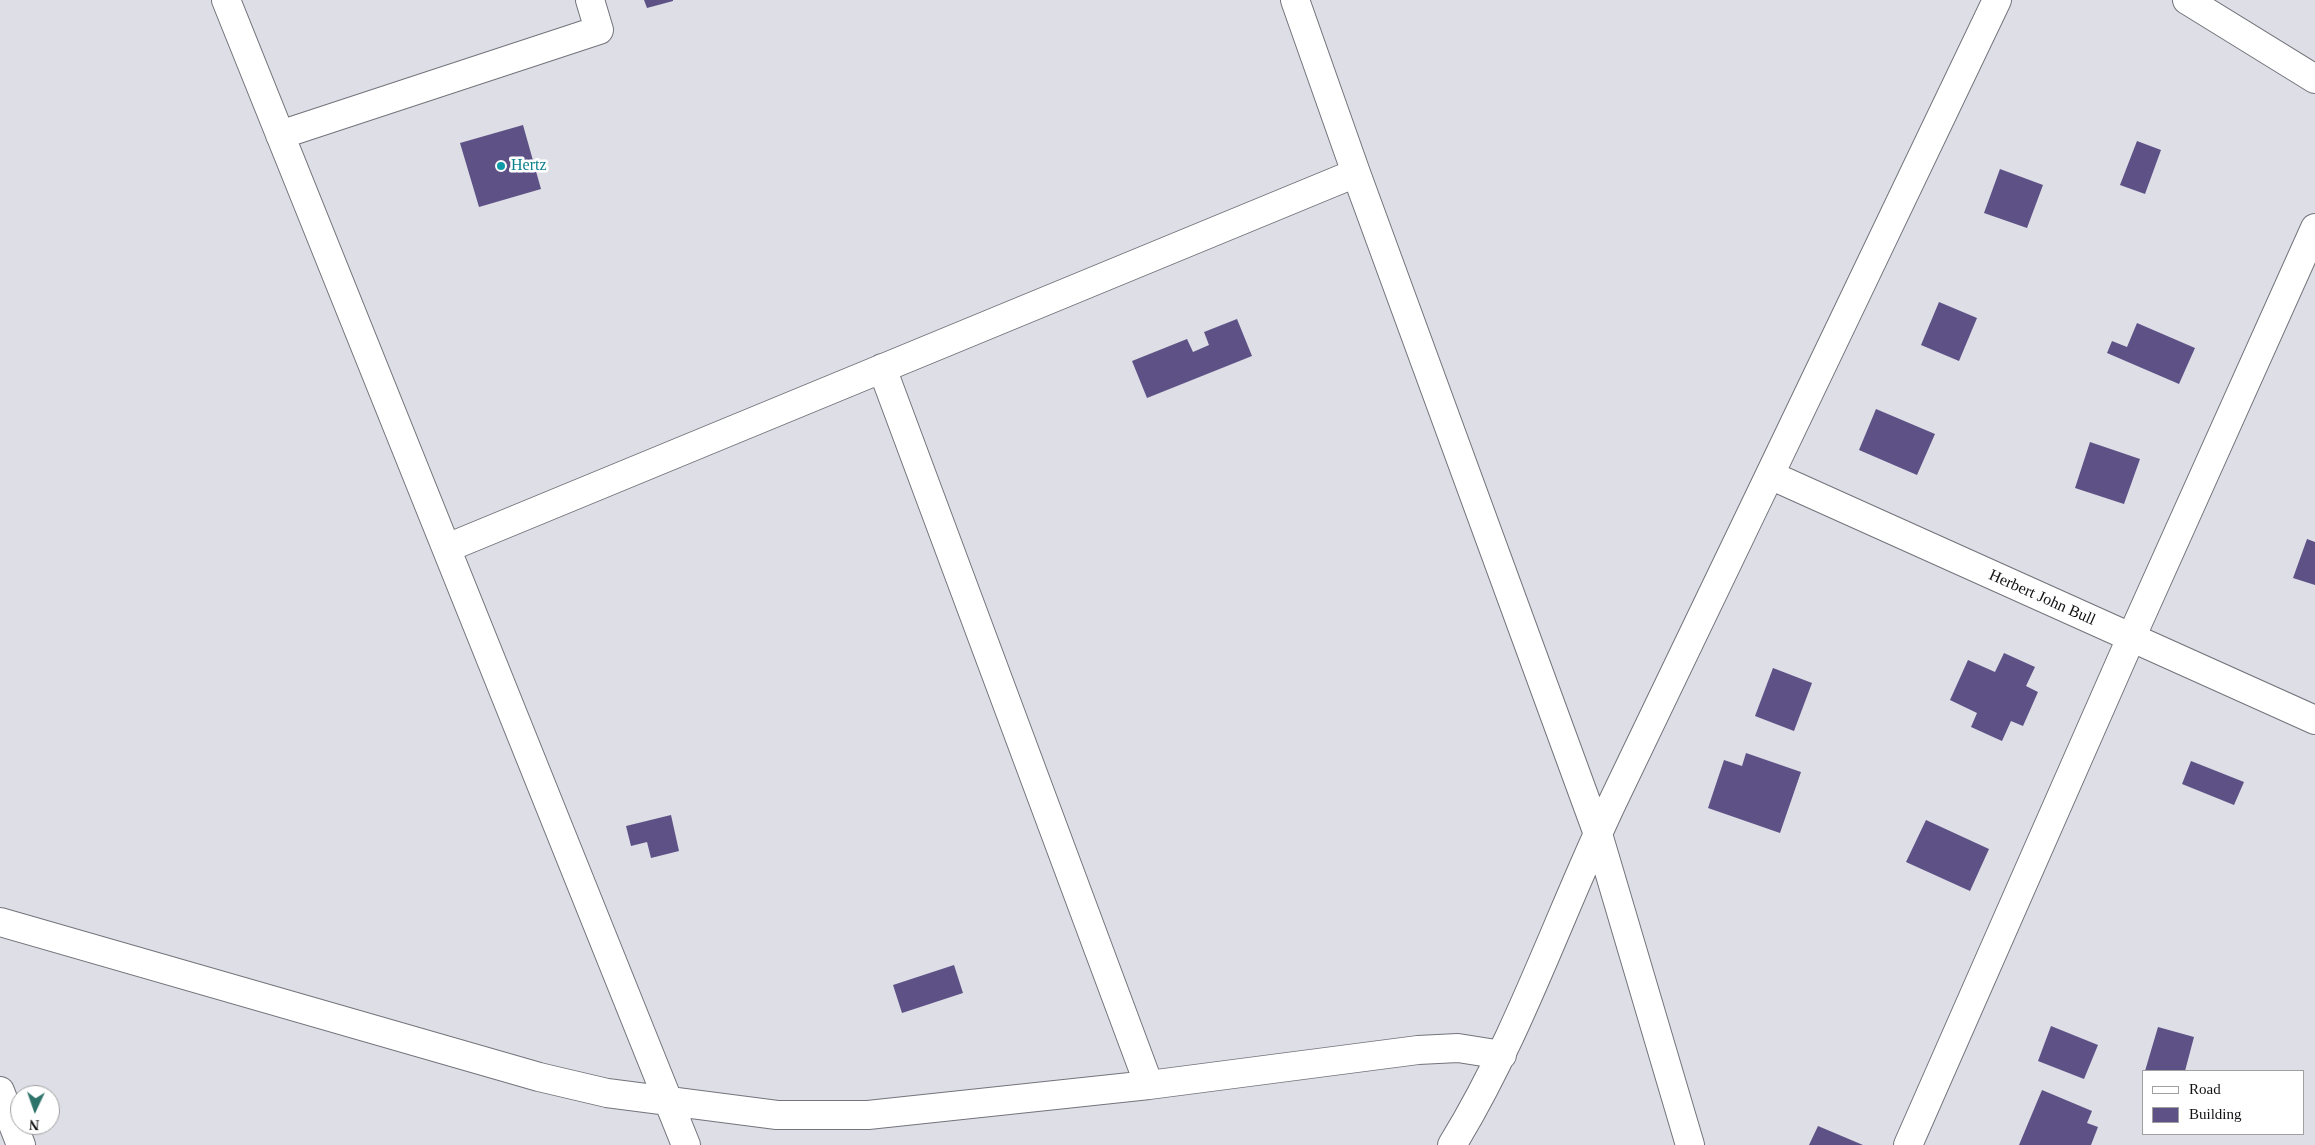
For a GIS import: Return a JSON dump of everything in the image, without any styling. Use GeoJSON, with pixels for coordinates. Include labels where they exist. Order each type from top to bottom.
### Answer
{"type":"FeatureCollection","features":[{"type":"Feature","properties":{"kind":"street"},"geometry":{"type":"LineString","coordinates":[[226,0],[686,1145]]}},
{"type":"Feature","properties":{"kind":"street"},"geometry":{"type":"LineString","coordinates":[[280,135],[599,30],[590,0]]}},
{"type":"Feature","properties":{"kind":"street"},"geometry":{"type":"LineString","coordinates":[[1295,0],[1356,173],[1598,834],[1690,1145]]}},
{"type":"Feature","properties":{"kind":"street"},"geometry":{"type":"LineString","coordinates":[[1452,1145],[1472,1113],[1502,1054],[1598,834],[1997,0]]}},
{"type":"Feature","properties":{"kind":"street"},"geometry":{"type":"LineString","coordinates":[[2186,0],[2315,79]]}},
{"type":"Feature","properties":{"kind":"street"},"geometry":{"type":"LineString","coordinates":[[447,548],[1356,173]]}},
{"type":"Feature","properties":{"kind":"street"},"geometry":{"type":"LineString","coordinates":[[1908,1145],[2131,638],[2315,228]]}},
{"type":"Feature","properties":{"kind":"street"},"geometry":{"type":"LineString","coordinates":[[882,368],[1149,1085]]}},
{"type":"Feature","properties":{"kind":"street","name":"Herbert John Bull"},"geometry":{"type":"LineString","coordinates":[[1770,475],[2315,720]]}},
{"type":"Feature","properties":{"kind":"street"},"geometry":{"type":"LineString","coordinates":[[0,922],[539,1077],[608,1093],[777,1115],[868,1115],[1149,1085],[1418,1050],[1458,1048],[1502,1054]]}},
{"type":"Feature","properties":{"kind":"street"},"geometry":{"type":"LineString","coordinates":[[0,1091],[21,1145]]}},
{"type":"Feature","properties":{"kind":"building"},"geometry":{"type":"Polygon","coordinates":[[[644,0],[673,0],[673,1],[647,8],[644,0]]]}},
{"type":"Feature","properties":{"kind":"building","name":"Hertz"},"geometry":{"type":"Polygon","coordinates":[[[523,125],[541,189],[479,207],[460,143],[523,125]]]}},
{"type":"Feature","properties":{"kind":"building"},"geometry":{"type":"Polygon","coordinates":[[[2137,141],[2161,150],[2145,194],[2120,185],[2137,141]]]}},
{"type":"Feature","properties":{"kind":"building"},"geometry":{"type":"Polygon","coordinates":[[[2000,169],[2043,185],[2027,228],[1984,213],[2000,169]]]}},
{"type":"Feature","properties":{"kind":"building"},"geometry":{"type":"Polygon","coordinates":[[[1939,302],[1977,318],[1959,361],[1921,345],[1939,302]]]}},
{"type":"Feature","properties":{"kind":"building"},"geometry":{"type":"Polygon","coordinates":[[[1237,319],[1252,356],[1147,398],[1132,361],[1187,339],[1193,352],[1209,345],[1204,332],[1237,319]]]}},
{"type":"Feature","properties":{"kind":"building"},"geometry":{"type":"Polygon","coordinates":[[[2137,323],[2195,348],[2179,384],[2107,353],[2112,341],[2127,347],[2137,323]]]}},
{"type":"Feature","properties":{"kind":"building"},"geometry":{"type":"Polygon","coordinates":[[[1876,409],[1935,434],[1917,475],[1859,450],[1876,409]]]}},
{"type":"Feature","properties":{"kind":"building"},"geometry":{"type":"Polygon","coordinates":[[[2090,442],[2140,459],[2124,504],[2075,488],[2090,442]]]}},
{"type":"Feature","properties":{"kind":"building"},"geometry":{"type":"Polygon","coordinates":[[[2307,539],[2315,542],[2315,585],[2293,578],[2307,539]]]}},
{"type":"Feature","properties":{"kind":"building"},"geometry":{"type":"Polygon","coordinates":[[[2004,653],[2035,667],[2026,686],[2038,692],[2023,726],[2011,721],[2002,741],[1971,727],[1977,713],[1950,700],[1968,660],[1995,672],[2004,653]]]}},
{"type":"Feature","properties":{"kind":"building"},"geometry":{"type":"Polygon","coordinates":[[[1773,668],[1812,683],[1794,731],[1755,716],[1773,668]]]}},
{"type":"Feature","properties":{"kind":"building"},"geometry":{"type":"Polygon","coordinates":[[[1746,753],[1801,772],[1780,833],[1708,808],[1724,760],[1742,766],[1746,753]]]}},
{"type":"Feature","properties":{"kind":"building"},"geometry":{"type":"Polygon","coordinates":[[[2191,761],[2244,782],[2234,805],[2182,784],[2191,761]]]}},
{"type":"Feature","properties":{"kind":"building"},"geometry":{"type":"Polygon","coordinates":[[[671,815],[679,851],[651,858],[647,842],[631,846],[626,826],[671,815]]]}},
{"type":"Feature","properties":{"kind":"building"},"geometry":{"type":"Polygon","coordinates":[[[1926,820],[1989,849],[1970,891],[1906,862],[1926,820]]]}},
{"type":"Feature","properties":{"kind":"building"},"geometry":{"type":"Polygon","coordinates":[[[954,965],[963,993],[902,1013],[893,985],[954,965]]]}},
{"type":"Feature","properties":{"kind":"building"},"geometry":{"type":"Polygon","coordinates":[[[2051,1026],[2098,1045],[2084,1079],[2038,1061],[2051,1026]]]}},
{"type":"Feature","properties":{"kind":"building"},"geometry":{"type":"Polygon","coordinates":[[[2158,1027],[2194,1037],[2185,1070],[2145,1070],[2158,1027]]]}},
{"type":"Feature","properties":{"kind":"building"},"geometry":{"type":"Polygon","coordinates":[[[2042,1090],[2092,1111],[2087,1123],[2098,1127],[2091,1145],[2019,1145],[2042,1090]]]}},
{"type":"Feature","properties":{"kind":"building"},"geometry":{"type":"Polygon","coordinates":[[[1818,1126],[1863,1145],[1809,1145],[1818,1126]]]}},
{"type":"Feature","properties":{"kind":"place","name":"Hertz"},"geometry":{"type":"Point","coordinates":[501,166]}}]}
